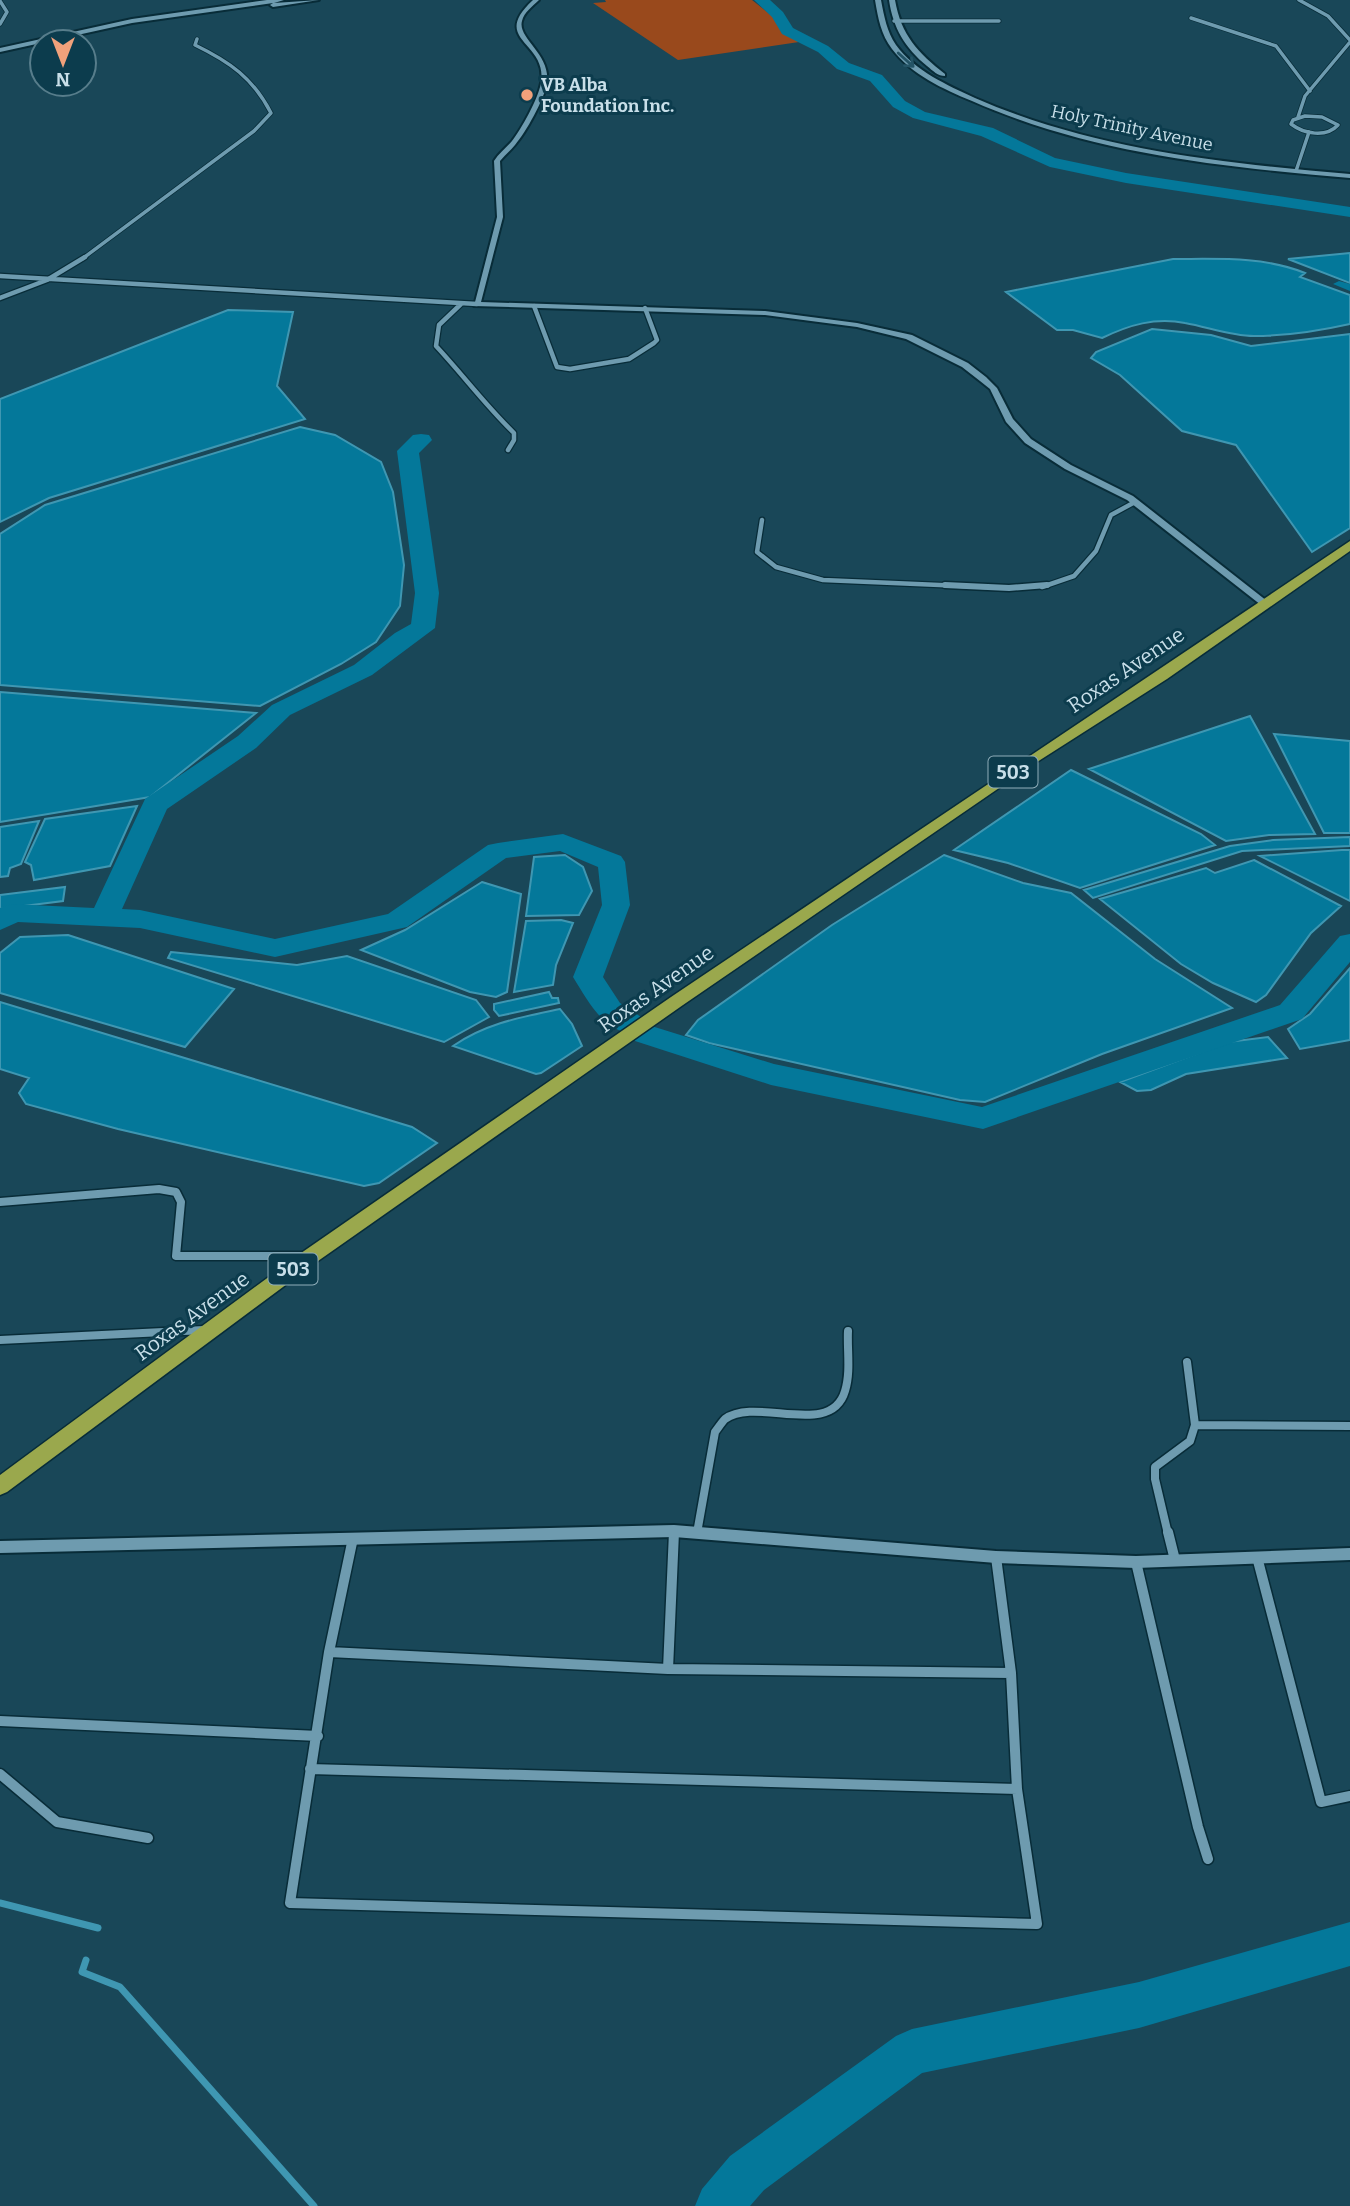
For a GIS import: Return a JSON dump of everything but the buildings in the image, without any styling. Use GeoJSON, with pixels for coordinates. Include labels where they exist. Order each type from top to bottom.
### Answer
{"type":"FeatureCollection","features":[{"type":"Feature","properties":{"kind":"main road"},"geometry":{"type":"LineString","coordinates":[[0,50],[144,19],[281,0]]}},
{"type":"Feature","properties":{"kind":"main road"},"geometry":{"type":"LineString","coordinates":[[98,34],[182,16],[316,0]]}},
{"type":"Feature","properties":{"kind":"main road","name":"Holy Trinity Avenue"},"geometry":{"type":"LineString","coordinates":[[878,0],[881,21],[897,52],[935,80],[982,104],[1038,125],[1101,142],[1168,155],[1350,174]]}},
{"type":"Feature","properties":{"kind":"main road","name":"Holy Trinity Avenue"},"geometry":{"type":"LineString","coordinates":[[892,0],[894,21],[913,51],[947,78],[993,102],[1046,121],[1175,151],[1297,169]]}},
{"type":"Feature","properties":{"kind":"main road"},"geometry":{"type":"LineString","coordinates":[[0,50],[28,47]]}},
{"type":"Feature","properties":{"kind":"main road","name":"Roxas Avenue"},"geometry":{"type":"LineString","coordinates":[[0,1486],[311,1256],[677,1001],[1032,759],[1162,676],[1350,545]]}},
{"type":"Feature","properties":{"kind":"street"},"geometry":{"type":"LineString","coordinates":[[477,304],[500,217],[497,161],[521,131],[544,83],[544,70],[537,52],[516,28],[520,13],[536,0]]}},
{"type":"Feature","properties":{"kind":"street"},"geometry":{"type":"LineString","coordinates":[[1297,117],[1298,108],[1343,56],[1350,41],[1341,24],[1328,13],[1299,0]]}},
{"type":"Feature","properties":{"kind":"street"},"geometry":{"type":"LineString","coordinates":[[0,1],[7,12],[0,24]]}},
{"type":"Feature","properties":{"kind":"street"},"geometry":{"type":"LineString","coordinates":[[1191,19],[1276,46],[1310,91]]}},
{"type":"Feature","properties":{"kind":"street"},"geometry":{"type":"LineString","coordinates":[[894,21],[999,21]]}},
{"type":"Feature","properties":{"kind":"street"},"geometry":{"type":"LineString","coordinates":[[0,298],[47,280],[89,256],[154,204],[254,131],[271,113],[261,92],[237,65],[195,44],[197,39]]}},
{"type":"Feature","properties":{"kind":"street"},"geometry":{"type":"LineString","coordinates":[[1297,117],[1322,117],[1338,125],[1326,132],[1309,132],[1292,126],[1291,122],[1297,117]]}},
{"type":"Feature","properties":{"kind":"street"},"geometry":{"type":"LineString","coordinates":[[1297,169],[1309,132]]}},
{"type":"Feature","properties":{"kind":"street"},"geometry":{"type":"LineString","coordinates":[[0,276],[477,304],[765,313],[856,325],[909,337],[965,366],[983,379],[993,388],[1016,429],[1046,454],[1135,502],[1264,603]]}},
{"type":"Feature","properties":{"kind":"street"},"geometry":{"type":"LineString","coordinates":[[462,303],[439,325],[436,346],[472,384],[486,406],[514,433],[514,440],[508,450]]}},
{"type":"Feature","properties":{"kind":"street"},"geometry":{"type":"LineString","coordinates":[[534,306],[557,367],[570,369],[629,359],[654,343],[657,340],[645,308]]}},
{"type":"Feature","properties":{"kind":"street"},"geometry":{"type":"LineString","coordinates":[[762,520],[757,551],[776,567],[823,580],[1009,589],[1041,587],[1074,576],[1096,551],[1111,515],[1135,502]]}},
{"type":"Feature","properties":{"kind":"street"},"geometry":{"type":"LineString","coordinates":[[0,1202],[159,1189],[176,1192],[181,1202],[176,1256],[311,1256]]}},
{"type":"Feature","properties":{"kind":"street"},"geometry":{"type":"LineString","coordinates":[[0,1340],[211,1330]]}},
{"type":"Feature","properties":{"kind":"street"},"geometry":{"type":"LineString","coordinates":[[697,1532],[715,1432],[732,1416],[749,1412],[800,1415],[822,1413],[837,1406],[845,1394],[848,1331]]}},
{"type":"Feature","properties":{"kind":"street"},"geometry":{"type":"LineString","coordinates":[[1175,1560],[1155,1479],[1155,1467],[1190,1441],[1195,1425],[1186,1362]]}},
{"type":"Feature","properties":{"kind":"street"},"geometry":{"type":"LineString","coordinates":[[1195,1425],[1350,1426]]}},
{"type":"Feature","properties":{"kind":"street"},"geometry":{"type":"LineString","coordinates":[[668,1669],[674,1531]]}},
{"type":"Feature","properties":{"kind":"street"},"geometry":{"type":"LineString","coordinates":[[0,1547],[674,1531],[996,1557],[1136,1562],[1350,1554]]}},
{"type":"Feature","properties":{"kind":"street"},"geometry":{"type":"LineString","coordinates":[[353,1538],[329,1652],[290,1903],[1037,1924],[1017,1789],[1011,1673],[996,1557]]}},
{"type":"Feature","properties":{"kind":"street"},"geometry":{"type":"LineString","coordinates":[[1257,1556],[1321,1802],[1350,1796]]}},
{"type":"Feature","properties":{"kind":"street"},"geometry":{"type":"LineString","coordinates":[[1136,1562],[1198,1827],[1208,1859]]}},
{"type":"Feature","properties":{"kind":"street"},"geometry":{"type":"LineString","coordinates":[[329,1652],[668,1669],[1011,1673]]}},
{"type":"Feature","properties":{"kind":"street"},"geometry":{"type":"LineString","coordinates":[[0,1721],[318,1736]]}},
{"type":"Feature","properties":{"kind":"street"},"geometry":{"type":"LineString","coordinates":[[310,1769],[1017,1789]]}},
{"type":"Feature","properties":{"kind":"street"},"geometry":{"type":"LineString","coordinates":[[0,1774],[57,1822],[148,1838]]}},
{"type":"Feature","properties":{"kind":"shaded area"},"geometry":{"type":"Polygon","coordinates":[[[605,0],[752,0],[776,19],[781,31],[799,42],[678,60],[593,3],[606,2],[605,0]]]}},
{"type":"Feature","properties":{"kind":"water"},"geometry":{"type":"Polygon","coordinates":[[[1350,253],[1350,283],[1288,259],[1350,253]]]}},
{"type":"Feature","properties":{"kind":"water"},"geometry":{"type":"Polygon","coordinates":[[[1173,259],[1256,261],[1305,273],[1300,277],[1350,295],[1350,324],[1302,333],[1245,336],[1163,321],[1132,326],[1102,338],[1073,330],[1057,330],[1006,292],[1173,259]]]}},
{"type":"Feature","properties":{"kind":"water"},"geometry":{"type":"Polygon","coordinates":[[[228,310],[293,312],[277,386],[305,419],[49,498],[0,522],[0,399],[228,310]]]}},
{"type":"Feature","properties":{"kind":"water"},"geometry":{"type":"Polygon","coordinates":[[[1152,329],[1211,335],[1251,346],[1350,334],[1350,528],[1312,552],[1236,445],[1182,431],[1120,375],[1091,358],[1096,352],[1152,329]]]}},
{"type":"Feature","properties":{"kind":"water"},"geometry":{"type":"Polygon","coordinates":[[[300,427],[335,435],[381,462],[393,492],[404,565],[400,606],[376,642],[341,664],[260,706],[0,685],[0,534],[45,505],[300,427]]]}},
{"type":"Feature","properties":{"kind":"water"},"geometry":{"type":"Polygon","coordinates":[[[0,692],[256,713],[150,797],[0,822],[0,692]]]}},
{"type":"Feature","properties":{"kind":"water"},"geometry":{"type":"Polygon","coordinates":[[[1250,716],[1315,834],[1269,835],[1226,841],[1089,769],[1250,716]]]}},
{"type":"Feature","properties":{"kind":"water"},"geometry":{"type":"Polygon","coordinates":[[[1274,734],[1350,741],[1350,833],[1324,833],[1274,734]]]}},
{"type":"Feature","properties":{"kind":"water"},"geometry":{"type":"Polygon","coordinates":[[[1071,770],[1201,834],[1215,845],[1080,888],[1008,863],[954,850],[1071,770]]]}},
{"type":"Feature","properties":{"kind":"water"},"geometry":{"type":"Polygon","coordinates":[[[137,806],[110,866],[34,880],[31,865],[25,862],[45,819],[137,806]]]}},
{"type":"Feature","properties":{"kind":"water"},"geometry":{"type":"Polygon","coordinates":[[[39,821],[21,864],[10,868],[8,876],[0,877],[0,827],[39,821]]]}},
{"type":"Feature","properties":{"kind":"water"},"geometry":{"type":"Polygon","coordinates":[[[1350,837],[1350,846],[1242,851],[1093,898],[1084,890],[1230,846],[1273,840],[1350,837]]]}},
{"type":"Feature","properties":{"kind":"water"},"geometry":{"type":"Polygon","coordinates":[[[1342,850],[1350,850],[1350,901],[1260,856],[1342,850]]]}},
{"type":"Feature","properties":{"kind":"water"},"geometry":{"type":"Polygon","coordinates":[[[565,855],[583,867],[592,891],[579,915],[526,916],[534,857],[565,855]]]}},
{"type":"Feature","properties":{"kind":"water"},"geometry":{"type":"Polygon","coordinates":[[[944,855],[1023,883],[1071,893],[1155,959],[1232,1008],[1102,1054],[985,1102],[960,1100],[709,1043],[686,1035],[698,1020],[832,925],[944,855]]]}},
{"type":"Feature","properties":{"kind":"water"},"geometry":{"type":"Polygon","coordinates":[[[1254,860],[1341,906],[1311,933],[1266,995],[1256,1002],[1213,983],[1181,964],[1100,899],[1206,868],[1215,873],[1254,860]]]}},
{"type":"Feature","properties":{"kind":"water"},"geometry":{"type":"Polygon","coordinates":[[[482,882],[521,894],[507,992],[496,997],[470,992],[361,950],[405,930],[482,882]]]}},
{"type":"Feature","properties":{"kind":"water"},"geometry":{"type":"Polygon","coordinates":[[[65,887],[63,901],[0,909],[0,895],[65,887]]]}},
{"type":"Feature","properties":{"kind":"water"},"geometry":{"type":"Polygon","coordinates":[[[561,920],[573,923],[556,965],[553,985],[514,992],[526,921],[561,920]]]}},
{"type":"Feature","properties":{"kind":"water"},"geometry":{"type":"Polygon","coordinates":[[[68,935],[234,989],[185,1047],[0,993],[0,953],[20,937],[68,935]]]}},
{"type":"Feature","properties":{"kind":"water"},"geometry":{"type":"Polygon","coordinates":[[[171,952],[297,965],[347,956],[476,1000],[489,1017],[444,1042],[168,958],[171,952]]]}},
{"type":"Feature","properties":{"kind":"water"},"geometry":{"type":"Polygon","coordinates":[[[1350,968],[1350,1040],[1300,1049],[1288,1029],[1310,1014],[1350,968]]]}},
{"type":"Feature","properties":{"kind":"water"},"geometry":{"type":"Polygon","coordinates":[[[549,992],[552,998],[558,998],[559,1003],[499,1016],[494,1010],[494,1004],[549,992]]]}},
{"type":"Feature","properties":{"kind":"water"},"geometry":{"type":"Polygon","coordinates":[[[0,1002],[412,1127],[437,1143],[379,1183],[364,1186],[118,1129],[26,1104],[19,1093],[29,1078],[0,1069],[0,1002]]]}},
{"type":"Feature","properties":{"kind":"water"},"geometry":{"type":"Polygon","coordinates":[[[560,1009],[572,1024],[582,1046],[541,1073],[536,1074],[453,1046],[491,1026],[560,1009]]]}},
{"type":"Feature","properties":{"kind":"water"},"geometry":{"type":"Polygon","coordinates":[[[1268,1037],[1287,1058],[1186,1074],[1151,1090],[1137,1091],[1120,1082],[1228,1042],[1268,1037]]]}},
{"type":"Feature","properties":{"kind":"waterway"},"geometry":{"type":"LineString","coordinates":[[761,0],[778,15],[787,31],[823,49],[843,66],[876,78],[899,104],[919,115],[987,132],[1050,162],[1126,178],[1350,212]]}},
{"type":"Feature","properties":{"kind":"waterway"},"geometry":{"type":"LineString","coordinates":[[1339,284],[1350,288]]}},
{"type":"Feature","properties":{"kind":"waterway"},"geometry":{"type":"LineString","coordinates":[[104,917],[155,805],[247,742],[281,710],[363,670],[404,638],[423,628],[427,593],[408,451],[421,440]]}},
{"type":"Feature","properties":{"kind":"waterway"},"geometry":{"type":"LineString","coordinates":[[0,921],[12,913],[140,919],[275,948],[397,921],[498,851],[563,842],[611,862],[616,905],[588,977],[609,1010],[630,1024]]}},
{"type":"Feature","properties":{"kind":"waterway"},"geometry":{"type":"LineString","coordinates":[[646,1034],[771,1074],[983,1118],[1291,1012],[1350,943]]}},
{"type":"Feature","properties":{"kind":"waterway"},"geometry":{"type":"LineString","coordinates":[[0,1903],[98,1928]]}},
{"type":"Feature","properties":{"kind":"waterway"},"geometry":{"type":"LineString","coordinates":[[719,2206],[747,2173],[912,2052],[1139,2005],[1350,1944]]}},
{"type":"Feature","properties":{"kind":"waterway"},"geometry":{"type":"LineString","coordinates":[[86,1960],[82,1972],[120,1987],[314,2206]]}},
{"type":"Feature","properties":{"kind":"waterway"},"geometry":{"type":"LineString","coordinates":[[726,2198],[726,2206]]}},
{"type":"Feature","properties":{"kind":"place","name":"VB Alba Foundation Inc."},"geometry":{"type":"Point","coordinates":[527,95]}}]}
